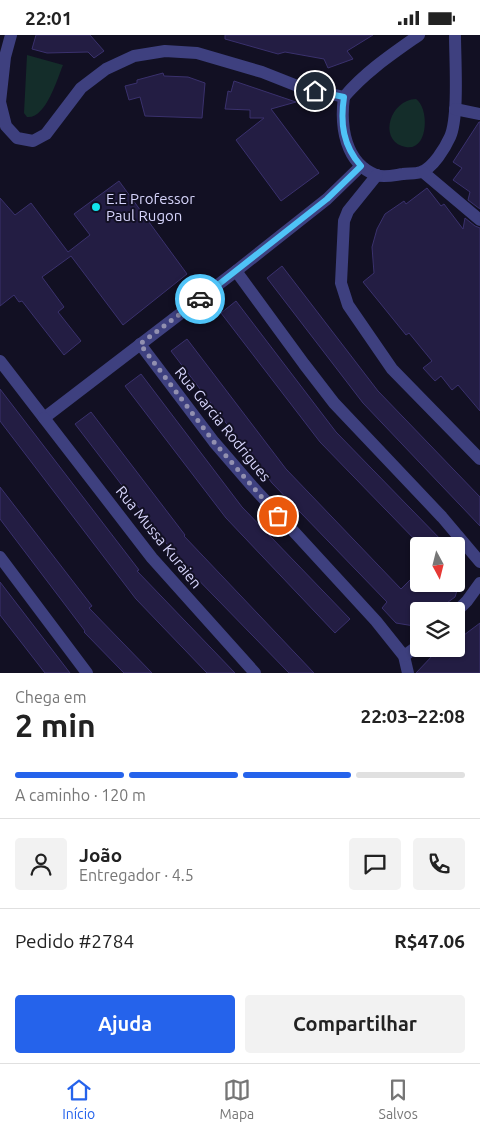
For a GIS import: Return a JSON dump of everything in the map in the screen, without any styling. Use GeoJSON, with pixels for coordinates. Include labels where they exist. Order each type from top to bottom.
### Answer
{"type":"FeatureCollection","features":[{"type":"Feature","properties":{"kind":"street"},"geometry":{"type":"LineString","coordinates":[[11,35],[4,57],[0,102],[6,126],[17,138],[33,141],[46,134],[81,88],[106,69],[134,56],[164,51],[197,53],[262,72],[300,87],[344,97]]}},
{"type":"Feature","properties":{"kind":"street"},"geometry":{"type":"LineString","coordinates":[[419,35],[366,74],[344,97],[342,113],[346,140],[351,154],[361,166],[377,175],[392,176],[423,172],[440,156],[451,135],[454,109],[455,35]]}},
{"type":"Feature","properties":{"kind":"street"},"geometry":{"type":"LineString","coordinates":[[454,109],[480,114]]}},
{"type":"Feature","properties":{"kind":"street"},"geometry":{"type":"LineString","coordinates":[[44,418],[327,199],[361,166]]}},
{"type":"Feature","properties":{"kind":"street"},"geometry":{"type":"LineString","coordinates":[[423,172],[480,220]]}},
{"type":"Feature","properties":{"kind":"street"},"geometry":{"type":"LineString","coordinates":[[377,175],[348,211],[344,221],[341,283],[348,305],[392,369],[480,459]]}},
{"type":"Feature","properties":{"kind":"street"},"geometry":{"type":"LineString","coordinates":[[236,271],[334,403],[442,517],[480,562]]}},
{"type":"Feature","properties":{"kind":"street","name":"Rua Garcia Rodrigues"},"geometry":{"type":"LineString","coordinates":[[140,344],[214,442],[376,621],[404,655]]}},
{"type":"Feature","properties":{"kind":"street","name":"Rua Mussa Kuraien"},"geometry":{"type":"LineString","coordinates":[[0,361],[152,558],[255,673]]}},
{"type":"Feature","properties":{"kind":"street"},"geometry":{"type":"LineString","coordinates":[[0,557],[87,673]]}},
{"type":"Feature","properties":{"kind":"street"},"geometry":{"type":"LineString","coordinates":[[465,603],[480,583]]}},
{"type":"Feature","properties":{"kind":"street"},"geometry":{"type":"LineString","coordinates":[[408,673],[404,655],[410,651]]}},
{"type":"Feature","properties":{"kind":"green space"},"geometry":{"type":"Polygon","coordinates":[[[27,55],[63,65],[45,105],[34,116],[27,117],[24,113],[27,55]]]}},
{"type":"Feature","properties":{"kind":"green space"},"geometry":{"type":"Polygon","coordinates":[[[416,99],[421,104],[424,112],[425,120],[422,138],[418,144],[411,147],[402,146],[395,142],[391,135],[389,128],[391,120],[394,112],[400,106],[407,101],[416,99]]]}},
{"type":"Feature","properties":{"kind":"building"},"geometry":{"type":"Polygon","coordinates":[[[36,35],[90,35],[104,51],[94,58],[88,52],[47,53],[32,49],[36,35]]]}},
{"type":"Feature","properties":{"kind":"building"},"geometry":{"type":"Polygon","coordinates":[[[225,35],[373,35],[347,51],[353,59],[328,68],[324,59],[285,52],[278,54],[225,39],[225,35]]]}},
{"type":"Feature","properties":{"kind":"building"},"geometry":{"type":"Polygon","coordinates":[[[163,73],[164,76],[188,77],[205,83],[202,118],[145,116],[140,97],[129,100],[125,86],[137,83],[137,80],[163,73]]]}},
{"type":"Feature","properties":{"kind":"building"},"geometry":{"type":"Polygon","coordinates":[[[234,81],[296,102],[271,109],[319,173],[281,201],[236,140],[264,118],[250,118],[250,110],[225,109],[228,91],[231,92],[234,81]]]}},
{"type":"Feature","properties":{"kind":"building"},"geometry":{"type":"Polygon","coordinates":[[[479,122],[480,209],[468,200],[470,192],[453,180],[462,168],[453,162],[479,122]]]}},
{"type":"Feature","properties":{"kind":"building"},"geometry":{"type":"Polygon","coordinates":[[[119,181],[187,274],[123,325],[71,256],[42,277],[64,307],[58,312],[81,341],[64,355],[22,301],[19,302],[14,295],[0,306],[0,198],[15,215],[31,203],[68,252],[90,235],[74,214],[119,181]]]}},
{"type":"Feature","properties":{"kind":"building"},"geometry":{"type":"Polygon","coordinates":[[[427,188],[441,206],[444,204],[463,229],[465,218],[480,228],[480,411],[458,385],[452,390],[441,376],[435,381],[423,368],[432,361],[409,333],[406,335],[363,282],[374,273],[372,247],[377,229],[385,214],[404,201],[406,204],[427,188]]]}},
{"type":"Feature","properties":{"kind":"building"},"geometry":{"type":"Polygon","coordinates":[[[282,266],[378,391],[480,497],[480,526],[363,403],[267,278],[282,266]]]}},
{"type":"Feature","properties":{"kind":"building"},"geometry":{"type":"Polygon","coordinates":[[[236,301],[336,432],[438,537],[412,537],[320,442],[221,313],[236,301]]]}},
{"type":"Feature","properties":{"kind":"building"},"geometry":{"type":"Polygon","coordinates":[[[187,339],[286,469],[401,589],[410,580],[410,593],[456,593],[455,597],[448,602],[410,602],[410,625],[396,623],[382,608],[387,602],[272,483],[171,351],[187,339]]]}},
{"type":"Feature","properties":{"kind":"building"},"geometry":{"type":"Polygon","coordinates":[[[141,374],[242,507],[350,619],[335,633],[226,518],[125,386],[141,374]]]}},
{"type":"Feature","properties":{"kind":"building"},"geometry":{"type":"Polygon","coordinates":[[[0,389],[139,570],[137,571],[235,673],[207,673],[136,599],[0,421],[0,389]]]}},
{"type":"Feature","properties":{"kind":"building"},"geometry":{"type":"Polygon","coordinates":[[[91,412],[184,536],[314,673],[289,673],[180,561],[75,424],[91,412]]]}},
{"type":"Feature","properties":{"kind":"building"},"geometry":{"type":"Polygon","coordinates":[[[0,487],[92,606],[89,608],[152,673],[124,673],[84,632],[0,519],[0,487]]]}},
{"type":"Feature","properties":{"kind":"building"},"geometry":{"type":"Polygon","coordinates":[[[0,582],[70,673],[45,673],[0,615],[0,582]]]}},
{"type":"Feature","properties":{"kind":"building"},"geometry":{"type":"Polygon","coordinates":[[[480,623],[480,673],[416,673],[431,657],[465,657],[465,634],[480,623]]]}},
{"type":"Feature","properties":{"kind":"way so far"},"geometry":{"type":"LineString","coordinates":[[200,299],[140,344],[214,442],[278,516]]}},
{"type":"Feature","properties":{"kind":"place","name":"E.E Professor Paul Rugon"},"geometry":{"type":"Point","coordinates":[96,207]}},
{"type":"Feature","properties":{"kind":"route"},"geometry":{"type":"LineString","coordinates":[[200,299],[327,199],[361,166],[351,154],[346,140],[342,113],[344,97],[315,91]]}}]}
